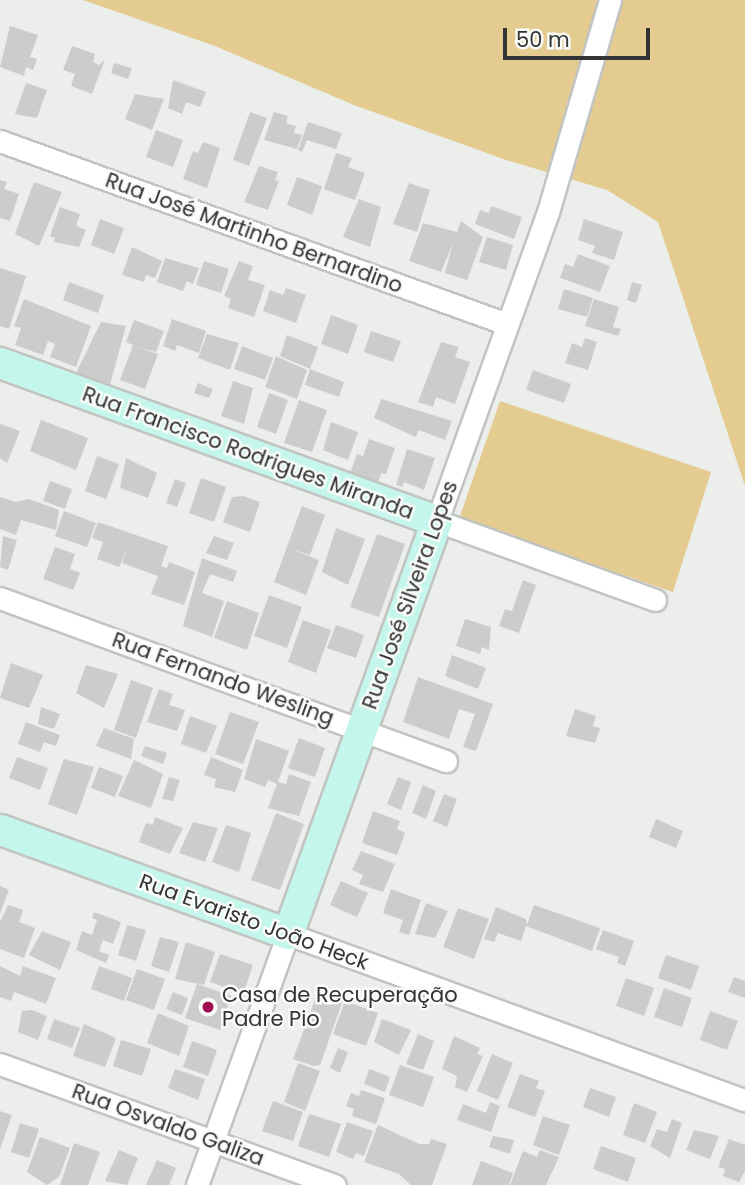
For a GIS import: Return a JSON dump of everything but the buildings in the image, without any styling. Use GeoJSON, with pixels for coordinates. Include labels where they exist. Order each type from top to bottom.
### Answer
{"type":"FeatureCollection","features":[{"type":"Feature","properties":{"kind":"street","name":"Rua José Silveira Lopes"},"geometry":{"type":"LineString","coordinates":[[197,1185],[567,153],[610,0]]}},
{"type":"Feature","properties":{"kind":"street","name":"Rua José Martinho Bernardino"},"geometry":{"type":"LineString","coordinates":[[0,141],[507,324]]}},
{"type":"Feature","properties":{"kind":"street","name":"Rua Francisco Rodrigues Miranda"},"geometry":{"type":"LineString","coordinates":[[0,363],[655,600]]}},
{"type":"Feature","properties":{"kind":"street","name":"Rua Fernando Wesling"},"geometry":{"type":"LineString","coordinates":[[0,598],[446,761]]}},
{"type":"Feature","properties":{"kind":"street","name":"Rua Evaristo João Heck"},"geometry":{"type":"LineString","coordinates":[[0,830],[745,1100]]}},
{"type":"Feature","properties":{"kind":"street","name":"Rua Osvaldo Galiza"},"geometry":{"type":"LineString","coordinates":[[0,1064],[335,1185]]}},
{"type":"Feature","properties":{"kind":"shaded area"},"geometry":{"type":"Polygon","coordinates":[[[83,0],[745,0],[745,486],[658,222],[607,190],[506,160],[354,105],[215,46],[83,0]]]}},
{"type":"Feature","properties":{"kind":"shaded area"},"geometry":{"type":"Polygon","coordinates":[[[500,401],[711,472],[673,592],[459,519],[500,401]]]}},
{"type":"Feature","properties":{"kind":"place","name":"Casa de Recuperação Padre Pio"},"geometry":{"type":"Point","coordinates":[208,1007]}}]}
